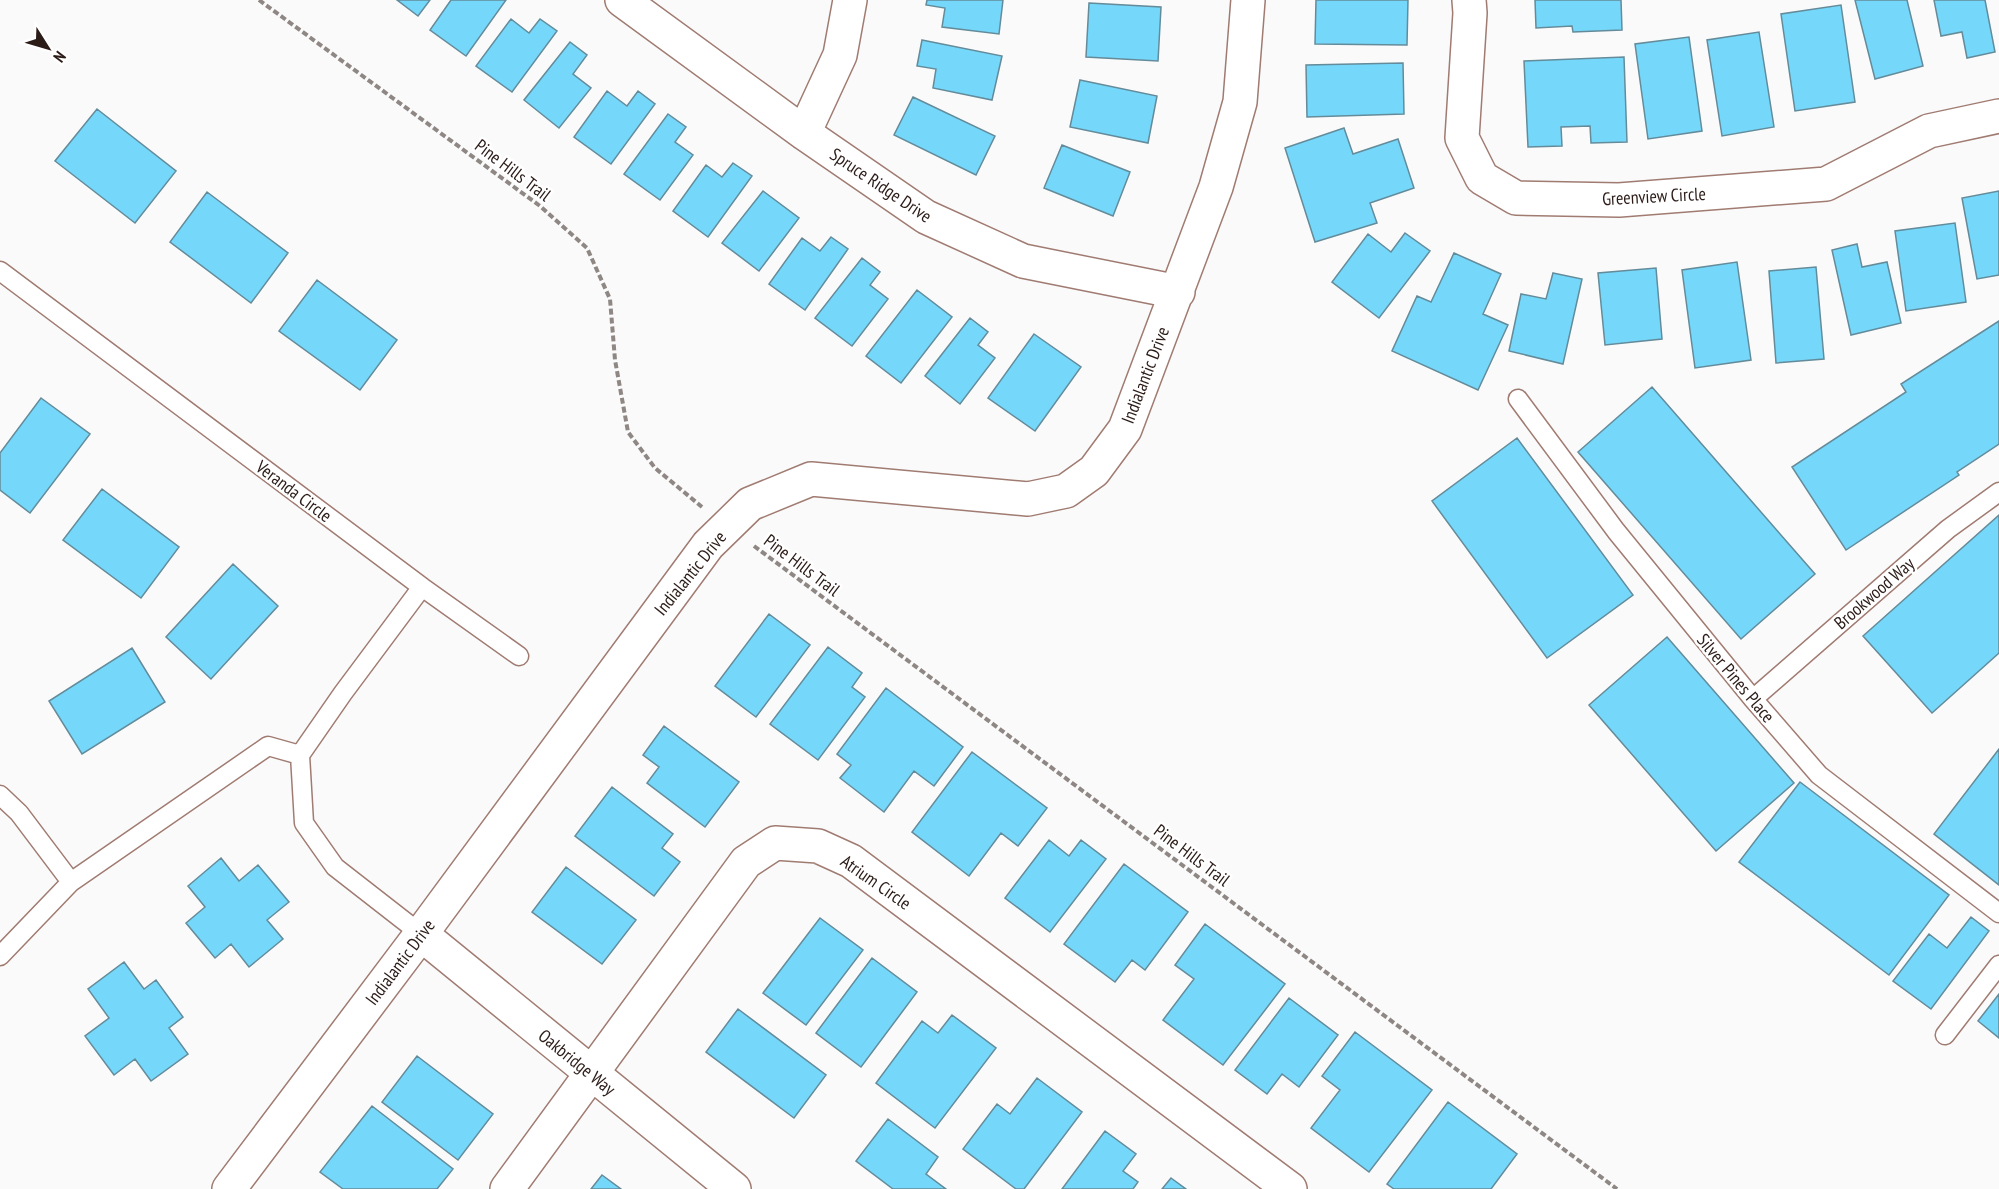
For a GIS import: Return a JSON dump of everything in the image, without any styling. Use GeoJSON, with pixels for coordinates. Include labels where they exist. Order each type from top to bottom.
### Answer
{"type":"FeatureCollection","features":[{"type":"Feature","properties":{"kind":"street","name":"Spruce Ridge Drive"},"geometry":{"type":"LineString","coordinates":[[622,0],[804,133],[926,218],[1023,261],[1178,291]]}},
{"type":"Feature","properties":{"kind":"street"},"geometry":{"type":"LineString","coordinates":[[804,133],[840,55],[850,0]]}},
{"type":"Feature","properties":{"kind":"street","name":"Indialantic Drive"},"geometry":{"type":"LineString","coordinates":[[229,1189],[421,934],[708,545],[750,504],[811,479],[1028,499],[1066,490],[1094,471],[1125,429],[1216,187],[1240,102],[1248,0]]}},
{"type":"Feature","properties":{"kind":"street","name":"Greenview Circle"},"geometry":{"type":"LineString","coordinates":[[1469,0],[1462,138],[1482,178],[1516,198],[1619,200],[1826,184],[1929,131],[1999,116]]}},
{"type":"Feature","properties":{"kind":"street","name":"Atrium Circle"},"geometry":{"type":"LineString","coordinates":[[507,1189],[746,862],[775,843],[818,846],[851,861],[1290,1189]]}},
{"type":"Feature","properties":{"kind":"street","name":"Oakbridge Way"},"geometry":{"type":"LineString","coordinates":[[421,934],[734,1189]]}},
{"type":"Feature","properties":{"kind":"lane","name":"Veranda Circle"},"geometry":{"type":"LineString","coordinates":[[0,271],[422,587],[519,656]]}},
{"type":"Feature","properties":{"kind":"lane","name":"Silver Pines Place"},"geometry":{"type":"LineString","coordinates":[[1518,399],[1617,531],[1753,699],[1818,775],[1999,914]]}},
{"type":"Feature","properties":{"kind":"lane","name":"Brookwood Way"},"geometry":{"type":"LineString","coordinates":[[1753,699],[1948,529],[1999,492]]}},
{"type":"Feature","properties":{"kind":"lane"},"geometry":{"type":"LineString","coordinates":[[421,934],[335,867],[304,823],[300,755],[422,587]]}},
{"type":"Feature","properties":{"kind":"lane"},"geometry":{"type":"LineString","coordinates":[[0,956],[71,882],[268,746],[300,755]]}},
{"type":"Feature","properties":{"kind":"lane"},"geometry":{"type":"LineString","coordinates":[[0,795],[19,813],[71,882]]}},
{"type":"Feature","properties":{"kind":"lane"},"geometry":{"type":"LineString","coordinates":[[1945,1035],[1999,965]]}},
{"type":"Feature","properties":{"kind":"path","name":"Pine Hills Trail"},"geometry":{"type":"LineString","coordinates":[[259,0],[540,206],[587,248],[610,299],[615,360],[628,432],[655,468],[705,510]]}},
{"type":"Feature","properties":{"kind":"path","name":"Pine Hills Trail"},"geometry":{"type":"LineString","coordinates":[[750,543],[1617,1189]]}},
{"type":"Feature","properties":{"kind":"building"},"geometry":{"type":"Polygon","coordinates":[[[397,0],[430,0],[418,16],[397,0]]]}},
{"type":"Feature","properties":{"kind":"building"},"geometry":{"type":"Polygon","coordinates":[[[451,0],[506,0],[466,56],[430,30],[451,0]]]}},
{"type":"Feature","properties":{"kind":"building"},"geometry":{"type":"Polygon","coordinates":[[[927,0],[1003,0],[999,34],[942,27],[945,8],[926,5],[927,0]]]}},
{"type":"Feature","properties":{"kind":"building"},"geometry":{"type":"Polygon","coordinates":[[[1316,0],[1408,0],[1407,45],[1315,44],[1316,0]]]}},
{"type":"Feature","properties":{"kind":"building"},"geometry":{"type":"Polygon","coordinates":[[[1535,0],[1621,0],[1622,30],[1573,32],[1572,26],[1536,28],[1535,0]]]}},
{"type":"Feature","properties":{"kind":"building"},"geometry":{"type":"Polygon","coordinates":[[[1855,0],[1907,0],[1923,66],[1875,79],[1855,0]]]}},
{"type":"Feature","properties":{"kind":"building"},"geometry":{"type":"Polygon","coordinates":[[[1934,0],[1985,0],[1995,52],[1967,58],[1962,32],[1941,36],[1934,0]]]}},
{"type":"Feature","properties":{"kind":"building"},"geometry":{"type":"Polygon","coordinates":[[[1089,3],[1161,7],[1158,61],[1086,57],[1089,3]]]}},
{"type":"Feature","properties":{"kind":"building"},"geometry":{"type":"Polygon","coordinates":[[[1841,5],[1855,102],[1795,111],[1781,14],[1841,5]]]}},
{"type":"Feature","properties":{"kind":"building"},"geometry":{"type":"Polygon","coordinates":[[[511,19],[529,33],[540,19],[557,31],[512,92],[476,66],[511,19]]]}},
{"type":"Feature","properties":{"kind":"building"},"geometry":{"type":"Polygon","coordinates":[[[1759,32],[1774,127],[1722,136],[1707,40],[1759,32]]]}},
{"type":"Feature","properties":{"kind":"building"},"geometry":{"type":"Polygon","coordinates":[[[1689,37],[1702,131],[1648,139],[1635,44],[1689,37]]]}},
{"type":"Feature","properties":{"kind":"building"},"geometry":{"type":"Polygon","coordinates":[[[922,40],[1002,56],[992,100],[933,88],[936,69],[917,66],[922,40]]]}},
{"type":"Feature","properties":{"kind":"building"},"geometry":{"type":"Polygon","coordinates":[[[570,42],[587,55],[573,74],[591,88],[559,128],[524,100],[570,42]]]}},
{"type":"Feature","properties":{"kind":"building"},"geometry":{"type":"Polygon","coordinates":[[[1624,57],[1627,142],[1591,143],[1590,126],[1561,127],[1562,146],[1528,147],[1524,61],[1624,57]]]}},
{"type":"Feature","properties":{"kind":"building"},"geometry":{"type":"Polygon","coordinates":[[[1403,63],[1404,114],[1307,117],[1306,65],[1403,63]]]}},
{"type":"Feature","properties":{"kind":"building"},"geometry":{"type":"Polygon","coordinates":[[[1080,80],[1157,96],[1148,143],[1070,127],[1080,80]]]}},
{"type":"Feature","properties":{"kind":"building"},"geometry":{"type":"Polygon","coordinates":[[[607,91],[627,106],[638,91],[655,104],[611,164],[574,137],[607,91]]]}},
{"type":"Feature","properties":{"kind":"building"},"geometry":{"type":"Polygon","coordinates":[[[913,97],[995,136],[976,175],[894,135],[913,97]]]}},
{"type":"Feature","properties":{"kind":"building"},"geometry":{"type":"Polygon","coordinates":[[[97,109],[176,171],[135,223],[55,161],[97,109]]]}},
{"type":"Feature","properties":{"kind":"building"},"geometry":{"type":"Polygon","coordinates":[[[668,114],[686,127],[675,142],[693,155],[660,200],[624,174],[668,114]]]}},
{"type":"Feature","properties":{"kind":"building"},"geometry":{"type":"Polygon","coordinates":[[[1344,128],[1353,154],[1398,139],[1414,188],[1370,203],[1377,223],[1315,242],[1285,148],[1344,128]]]}},
{"type":"Feature","properties":{"kind":"building"},"geometry":{"type":"Polygon","coordinates":[[[1062,145],[1130,172],[1113,216],[1044,188],[1062,145]]]}},
{"type":"Feature","properties":{"kind":"building"},"geometry":{"type":"Polygon","coordinates":[[[733,163],[752,176],[708,237],[673,211],[706,165],[722,177],[733,163]]]}},
{"type":"Feature","properties":{"kind":"building"},"geometry":{"type":"Polygon","coordinates":[[[763,191],[799,218],[759,271],[722,243],[763,191]]]}},
{"type":"Feature","properties":{"kind":"building"},"geometry":{"type":"Polygon","coordinates":[[[1999,191],[1999,275],[1977,279],[1962,198],[1999,191]]]}},
{"type":"Feature","properties":{"kind":"building"},"geometry":{"type":"Polygon","coordinates":[[[207,192],[288,253],[251,303],[170,242],[207,192]]]}},
{"type":"Feature","properties":{"kind":"building"},"geometry":{"type":"Polygon","coordinates":[[[1955,223],[1966,302],[1906,311],[1895,231],[1955,223]]]}},
{"type":"Feature","properties":{"kind":"building"},"geometry":{"type":"Polygon","coordinates":[[[1405,233],[1430,251],[1379,318],[1332,282],[1368,234],[1391,252],[1405,233]]]}},
{"type":"Feature","properties":{"kind":"building"},"geometry":{"type":"Polygon","coordinates":[[[831,237],[848,249],[805,310],[769,284],[802,238],[820,251],[831,237]]]}},
{"type":"Feature","properties":{"kind":"building"},"geometry":{"type":"Polygon","coordinates":[[[1857,244],[1862,267],[1887,262],[1901,323],[1851,335],[1832,250],[1857,244]]]}},
{"type":"Feature","properties":{"kind":"building"},"geometry":{"type":"Polygon","coordinates":[[[1454,253],[1501,274],[1483,314],[1508,325],[1478,390],[1392,351],[1417,296],[1431,302],[1454,253]]]}},
{"type":"Feature","properties":{"kind":"building"},"geometry":{"type":"Polygon","coordinates":[[[862,258],[880,272],[870,285],[888,299],[852,346],[815,318],[862,258]]]}},
{"type":"Feature","properties":{"kind":"building"},"geometry":{"type":"Polygon","coordinates":[[[1737,262],[1751,360],[1695,368],[1682,270],[1737,262]]]}},
{"type":"Feature","properties":{"kind":"building"},"geometry":{"type":"Polygon","coordinates":[[[1816,267],[1824,359],[1776,363],[1769,271],[1816,267]]]}},
{"type":"Feature","properties":{"kind":"building"},"geometry":{"type":"Polygon","coordinates":[[[1656,268],[1662,339],[1605,345],[1598,273],[1656,268]]]}},
{"type":"Feature","properties":{"kind":"building"},"geometry":{"type":"Polygon","coordinates":[[[1553,273],[1582,279],[1563,364],[1509,351],[1521,294],[1546,299],[1553,273]]]}},
{"type":"Feature","properties":{"kind":"building"},"geometry":{"type":"Polygon","coordinates":[[[317,280],[397,340],[360,390],[279,331],[317,280]]]}},
{"type":"Feature","properties":{"kind":"building"},"geometry":{"type":"Polygon","coordinates":[[[917,290],[952,317],[901,383],[866,356],[917,290]]]}},
{"type":"Feature","properties":{"kind":"building"},"geometry":{"type":"Polygon","coordinates":[[[970,318],[988,332],[978,345],[995,358],[960,404],[925,376],[970,318]]]}},
{"type":"Feature","properties":{"kind":"building"},"geometry":{"type":"Polygon","coordinates":[[[1999,321],[1999,444],[1957,472],[1959,475],[1846,550],[1792,467],[1906,392],[1901,384],[1999,321]]]}},
{"type":"Feature","properties":{"kind":"building"},"geometry":{"type":"Polygon","coordinates":[[[1034,334],[1081,367],[1035,431],[988,398],[1034,334]]]}},
{"type":"Feature","properties":{"kind":"building"},"geometry":{"type":"Polygon","coordinates":[[[1652,387],[1815,574],[1741,639],[1578,452],[1652,387]]]}},
{"type":"Feature","properties":{"kind":"building"},"geometry":{"type":"Polygon","coordinates":[[[41,398],[90,434],[30,513],[0,490],[0,453],[41,398]]]}},
{"type":"Feature","properties":{"kind":"building"},"geometry":{"type":"Polygon","coordinates":[[[1517,438],[1633,595],[1547,658],[1432,501],[1517,438]]]}},
{"type":"Feature","properties":{"kind":"building"},"geometry":{"type":"Polygon","coordinates":[[[102,489],[179,547],[141,598],[63,540],[102,489]]]}},
{"type":"Feature","properties":{"kind":"building"},"geometry":{"type":"Polygon","coordinates":[[[1999,515],[1999,653],[1932,713],[1863,636],[1999,515]]]}},
{"type":"Feature","properties":{"kind":"building"},"geometry":{"type":"Polygon","coordinates":[[[233,564],[278,606],[211,679],[166,637],[233,564]]]}},
{"type":"Feature","properties":{"kind":"building"},"geometry":{"type":"Polygon","coordinates":[[[769,614],[810,645],[756,717],[715,686],[769,614]]]}},
{"type":"Feature","properties":{"kind":"building"},"geometry":{"type":"Polygon","coordinates":[[[1667,637],[1794,783],[1716,851],[1589,705],[1667,637]]]}},
{"type":"Feature","properties":{"kind":"building"},"geometry":{"type":"Polygon","coordinates":[[[828,647],[862,673],[852,687],[865,697],[818,760],[770,724],[828,647]]]}},
{"type":"Feature","properties":{"kind":"building"},"geometry":{"type":"Polygon","coordinates":[[[132,648],[165,702],[82,754],[49,701],[132,648]]]}},
{"type":"Feature","properties":{"kind":"building"},"geometry":{"type":"Polygon","coordinates":[[[886,688],[963,747],[934,786],[914,771],[884,812],[840,778],[851,765],[837,754],[886,688]]]}},
{"type":"Feature","properties":{"kind":"building"},"geometry":{"type":"Polygon","coordinates":[[[664,726],[739,782],[705,827],[647,783],[659,767],[643,755],[664,726]]]}},
{"type":"Feature","properties":{"kind":"building"},"geometry":{"type":"Polygon","coordinates":[[[1999,749],[1999,885],[1934,834],[1999,749]]]}},
{"type":"Feature","properties":{"kind":"building"},"geometry":{"type":"Polygon","coordinates":[[[972,752],[1047,808],[1018,846],[1001,833],[969,876],[912,832],[972,752]]]}},
{"type":"Feature","properties":{"kind":"building"},"geometry":{"type":"Polygon","coordinates":[[[1800,782],[1949,895],[1889,975],[1739,862],[1800,782]]]}},
{"type":"Feature","properties":{"kind":"building"},"geometry":{"type":"Polygon","coordinates":[[[612,787],[673,834],[662,848],[680,862],[654,896],[575,836],[612,787]]]}},
{"type":"Feature","properties":{"kind":"building"},"geometry":{"type":"Polygon","coordinates":[[[1049,840],[1069,856],[1081,840],[1106,859],[1050,932],[1005,898],[1049,840]]]}},
{"type":"Feature","properties":{"kind":"building"},"geometry":{"type":"Polygon","coordinates":[[[221,858],[239,881],[258,865],[289,902],[267,920],[283,939],[249,967],[231,944],[215,958],[186,923],[205,907],[188,886],[221,858]]]}},
{"type":"Feature","properties":{"kind":"building"},"geometry":{"type":"Polygon","coordinates":[[[1124,864],[1188,912],[1145,970],[1132,960],[1115,982],[1064,944],[1124,864]]]}},
{"type":"Feature","properties":{"kind":"building"},"geometry":{"type":"Polygon","coordinates":[[[566,867],[636,920],[602,964],[532,912],[566,867]]]}},
{"type":"Feature","properties":{"kind":"building"},"geometry":{"type":"Polygon","coordinates":[[[1971,917],[1989,931],[1931,1009],[1893,981],[1929,934],[1947,948],[1971,917]]]}},
{"type":"Feature","properties":{"kind":"building"},"geometry":{"type":"Polygon","coordinates":[[[820,918],[863,950],[806,1025],[763,993],[820,918]]]}},
{"type":"Feature","properties":{"kind":"building"},"geometry":{"type":"Polygon","coordinates":[[[1205,924],[1285,984],[1223,1065],[1163,1020],[1194,979],[1175,965],[1205,924]]]}},
{"type":"Feature","properties":{"kind":"building"},"geometry":{"type":"Polygon","coordinates":[[[872,958],[917,992],[861,1067],[816,1033],[872,958]]]}},
{"type":"Feature","properties":{"kind":"building"},"geometry":{"type":"Polygon","coordinates":[[[124,962],[144,989],[156,980],[183,1017],[169,1028],[188,1054],[151,1081],[135,1059],[114,1075],[85,1036],[109,1018],[88,989],[124,962]]]}},
{"type":"Feature","properties":{"kind":"building"},"geometry":{"type":"Polygon","coordinates":[[[1999,994],[1999,1038],[1978,1021],[1999,994]]]}},
{"type":"Feature","properties":{"kind":"building"},"geometry":{"type":"Polygon","coordinates":[[[1289,998],[1338,1035],[1299,1087],[1282,1074],[1267,1094],[1235,1070],[1289,998]]]}},
{"type":"Feature","properties":{"kind":"building"},"geometry":{"type":"Polygon","coordinates":[[[738,1009],[826,1075],[794,1118],[706,1052],[738,1009]]]}},
{"type":"Feature","properties":{"kind":"building"},"geometry":{"type":"Polygon","coordinates":[[[952,1015],[996,1048],[935,1128],[876,1083],[922,1021],[938,1033],[952,1015]]]}},
{"type":"Feature","properties":{"kind":"building"},"geometry":{"type":"Polygon","coordinates":[[[1355,1032],[1432,1090],[1369,1172],[1311,1128],[1340,1090],[1322,1076],[1355,1032]]]}},
{"type":"Feature","properties":{"kind":"building"},"geometry":{"type":"Polygon","coordinates":[[[417,1056],[493,1114],[458,1160],[382,1102],[417,1056]]]}},
{"type":"Feature","properties":{"kind":"building"},"geometry":{"type":"Polygon","coordinates":[[[1037,1078],[1082,1112],[1024,1189],[1016,1189],[963,1149],[997,1104],[1010,1114],[1037,1078]]]}},
{"type":"Feature","properties":{"kind":"building"},"geometry":{"type":"Polygon","coordinates":[[[1448,1102],[1517,1154],[1491,1189],[1394,1189],[1387,1184],[1448,1102]]]}},
{"type":"Feature","properties":{"kind":"building"},"geometry":{"type":"Polygon","coordinates":[[[372,1106],[453,1169],[437,1189],[343,1189],[320,1172],[372,1106]]]}},
{"type":"Feature","properties":{"kind":"building"},"geometry":{"type":"Polygon","coordinates":[[[888,1119],[938,1157],[926,1174],[946,1189],[893,1189],[856,1161],[888,1119]]]}},
{"type":"Feature","properties":{"kind":"building"},"geometry":{"type":"Polygon","coordinates":[[[1105,1131],[1136,1154],[1123,1171],[1138,1182],[1133,1189],[1062,1189],[1105,1131]]]}},
{"type":"Feature","properties":{"kind":"building"},"geometry":{"type":"Polygon","coordinates":[[[602,1175],[621,1189],[591,1189],[602,1175]]]}},
{"type":"Feature","properties":{"kind":"building"},"geometry":{"type":"Polygon","coordinates":[[[1171,1178],[1186,1189],[1162,1189],[1171,1178]]]}}]}
